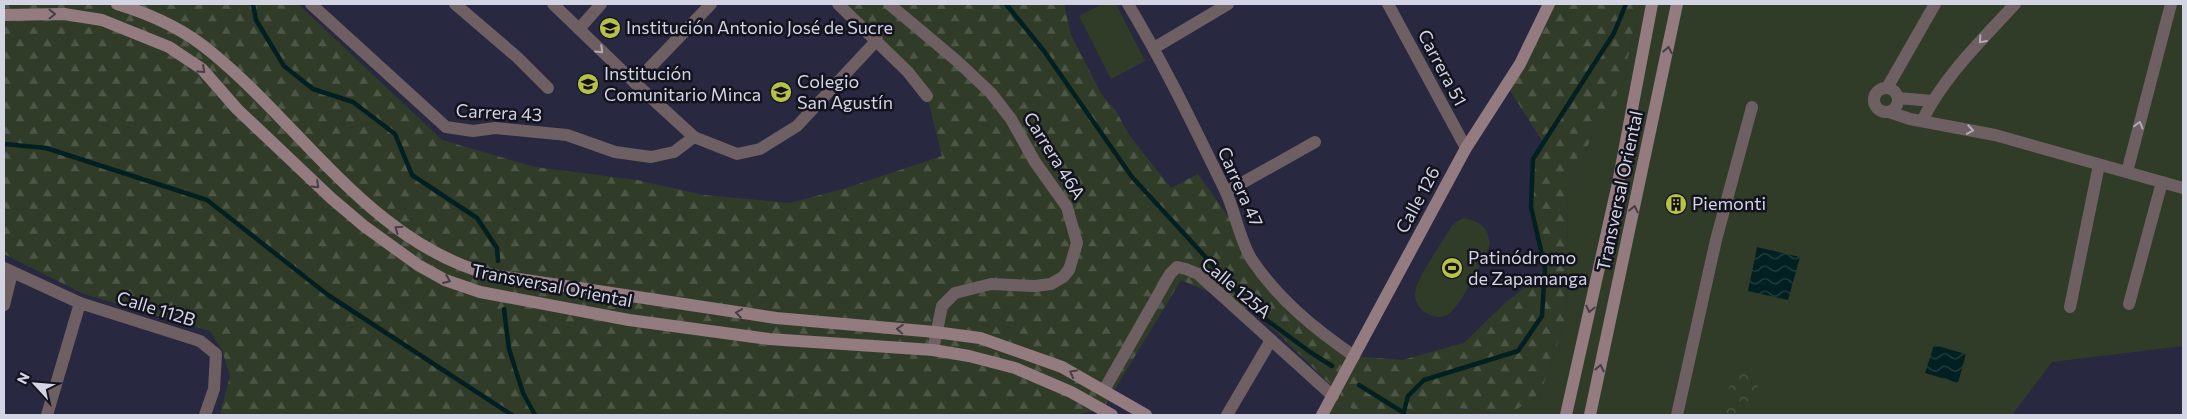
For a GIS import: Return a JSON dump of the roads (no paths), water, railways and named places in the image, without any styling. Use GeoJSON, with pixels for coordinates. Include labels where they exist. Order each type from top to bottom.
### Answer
{"type":"FeatureCollection","features":[{"type":"Feature","properties":{"kind":"main road","name":"Transversal Oriental"},"geometry":{"type":"LineString","coordinates":[[117,4],[135,9],[171,26],[210,50],[245,82],[335,174],[387,221],[421,245],[469,269],[492,275],[776,318],[935,332],[980,338],[1062,367],[1146,415]]}},
{"type":"Feature","properties":{"kind":"main road","name":"Calle 126"},"geometry":{"type":"LineString","coordinates":[[1322,415],[1466,148],[1520,64],[1549,4]]}},
{"type":"Feature","properties":{"kind":"main road","name":"Transversal Oriental"},"geometry":{"type":"LineString","coordinates":[[1566,415],[1618,183],[1652,4]]}},
{"type":"Feature","properties":{"kind":"main road","name":"Transversal Oriental"},"geometry":{"type":"LineString","coordinates":[[1590,415],[1677,4]]}},
{"type":"Feature","properties":{"kind":"main road","name":"Transversal Oriental"},"geometry":{"type":"LineString","coordinates":[[4,15],[64,14],[102,20],[169,47],[202,69],[237,109],[331,198],[364,226],[418,265],[446,280],[480,292],[629,320],[770,339],[933,350],[969,356],[1015,368],[1071,392],[1112,415]]}},
{"type":"Feature","properties":{"kind":"street","name":"Carrera 43"},"geometry":{"type":"LineString","coordinates":[[311,4],[446,127],[473,131],[495,128],[566,135],[615,152],[651,157],[674,152],[694,137]]}},
{"type":"Feature","properties":{"kind":"street"},"geometry":{"type":"LineString","coordinates":[[455,4],[517,57],[548,88]]}},
{"type":"Feature","properties":{"kind":"street"},"geometry":{"type":"LineString","coordinates":[[553,4],[694,137],[737,154],[760,149],[797,126],[877,40]]}},
{"type":"Feature","properties":{"kind":"street"},"geometry":{"type":"LineString","coordinates":[[579,29],[601,4]]}},
{"type":"Feature","properties":{"kind":"street"},"geometry":{"type":"LineString","coordinates":[[635,83],[711,4]]}},
{"type":"Feature","properties":{"kind":"street"},"geometry":{"type":"LineString","coordinates":[[838,4],[908,72],[927,96]]}},
{"type":"Feature","properties":{"kind":"street","name":"Carrera 46A"},"geometry":{"type":"LineString","coordinates":[[889,4],[958,61],[991,93],[1011,119],[1035,162],[1067,207],[1078,243],[1069,270],[1051,284],[1035,286],[991,284],[955,293],[942,306],[935,332],[933,350]]}},
{"type":"Feature","properties":{"kind":"street","name":"Carrera 47"},"geometry":{"type":"LineString","coordinates":[[1128,4],[1154,48],[1226,192],[1251,259],[1283,300],[1320,332],[1354,356]]}},
{"type":"Feature","properties":{"kind":"street"},"geometry":{"type":"LineString","coordinates":[[1154,48],[1228,4]]}},
{"type":"Feature","properties":{"kind":"street","name":"Carrera 51"},"geometry":{"type":"LineString","coordinates":[[1388,4],[1466,148]]}},
{"type":"Feature","properties":{"kind":"street"},"geometry":{"type":"LineString","coordinates":[[1887,88],[1935,4]]}},
{"type":"Feature","properties":{"kind":"street"},"geometry":{"type":"LineString","coordinates":[[1922,121],[1932,101],[1964,60],[2015,4]]}},
{"type":"Feature","properties":{"kind":"street"},"geometry":{"type":"LineString","coordinates":[[2127,172],[2171,4]]}},
{"type":"Feature","properties":{"kind":"street"},"geometry":{"type":"LineString","coordinates":[[1889,112],[1897,106],[1898,98],[1894,91],[1887,88],[1880,90],[1874,100],[1879,110],[1922,121],[1995,135],[2183,188]]}},
{"type":"Feature","properties":{"kind":"street"},"geometry":{"type":"LineString","coordinates":[[1898,98],[1932,101]]}},
{"type":"Feature","properties":{"kind":"street"},"geometry":{"type":"LineString","coordinates":[[1677,415],[1716,240],[1752,107]]}},
{"type":"Feature","properties":{"kind":"street"},"geometry":{"type":"LineString","coordinates":[[1226,192],[1315,142]]}},
{"type":"Feature","properties":{"kind":"street"},"geometry":{"type":"LineString","coordinates":[[2070,307],[2099,165]]}},
{"type":"Feature","properties":{"kind":"street"},"geometry":{"type":"LineString","coordinates":[[2128,304],[2162,182]]}},
{"type":"Feature","properties":{"kind":"street","name":"Calle 125A"},"geometry":{"type":"LineString","coordinates":[[1104,390],[1170,274],[1177,267],[1186,268],[1198,274],[1333,396]]}},
{"type":"Feature","properties":{"kind":"street"},"geometry":{"type":"LineString","coordinates":[[4,306],[8,270],[80,303],[47,415]]}},
{"type":"Feature","properties":{"kind":"street","name":"Calle 112B"},"geometry":{"type":"LineString","coordinates":[[80,303],[200,340],[216,354],[214,389],[205,415]]}},
{"type":"Feature","properties":{"kind":"street"},"geometry":{"type":"LineString","coordinates":[[1227,415],[1271,340]]}},
{"type":"Feature","properties":{"kind":"water"},"geometry":{"type":"Polygon","coordinates":[[[1757,247],[1800,257],[1788,300],[1748,291],[1757,247]]]}},
{"type":"Feature","properties":{"kind":"water"},"geometry":{"type":"Polygon","coordinates":[[[1934,345],[1966,354],[1958,383],[1925,373],[1934,345]]]}},
{"type":"Feature","properties":{"kind":"waterway"},"geometry":{"type":"LineString","coordinates":[[253,4],[256,20],[284,66],[313,89],[353,102],[395,134],[412,175],[477,218],[497,248],[498,261]]}},
{"type":"Feature","properties":{"kind":"waterway"},"geometry":{"type":"LineString","coordinates":[[1006,4],[1044,51],[1132,177],[1257,313],[1332,366]]}},
{"type":"Feature","properties":{"kind":"waterway"},"geometry":{"type":"LineString","coordinates":[[1403,415],[1408,396],[1424,380],[1518,351],[1542,316],[1545,268],[1531,207],[1533,159],[1614,33],[1626,4]]}},
{"type":"Feature","properties":{"kind":"waterway"},"geometry":{"type":"LineString","coordinates":[[4,144],[46,148],[207,200],[328,295],[512,415]]}},
{"type":"Feature","properties":{"kind":"waterway"},"geometry":{"type":"LineString","coordinates":[[504,309],[509,349],[523,393],[535,415]]}},
{"type":"Feature","properties":{"kind":"waterway"},"geometry":{"type":"LineString","coordinates":[[1359,385],[1404,413]]}},
{"type":"Feature","properties":{"kind":"place","name":"Institución Antonio José de Sucre"},"geometry":{"type":"Point","coordinates":[610,28]}},
{"type":"Feature","properties":{"kind":"place","name":"Institución Comunitario Minca"},"geometry":{"type":"Point","coordinates":[588,84]}},
{"type":"Feature","properties":{"kind":"place","name":"Colegio San Agustín"},"geometry":{"type":"Point","coordinates":[781,92]}},
{"type":"Feature","properties":{"kind":"place","name":"Piemonti"},"geometry":{"type":"Point","coordinates":[1676,204]}},
{"type":"Feature","properties":{"kind":"place","name":"Patinódromo de Zapamanga"},"geometry":{"type":"Point","coordinates":[1452,268]}}]}
